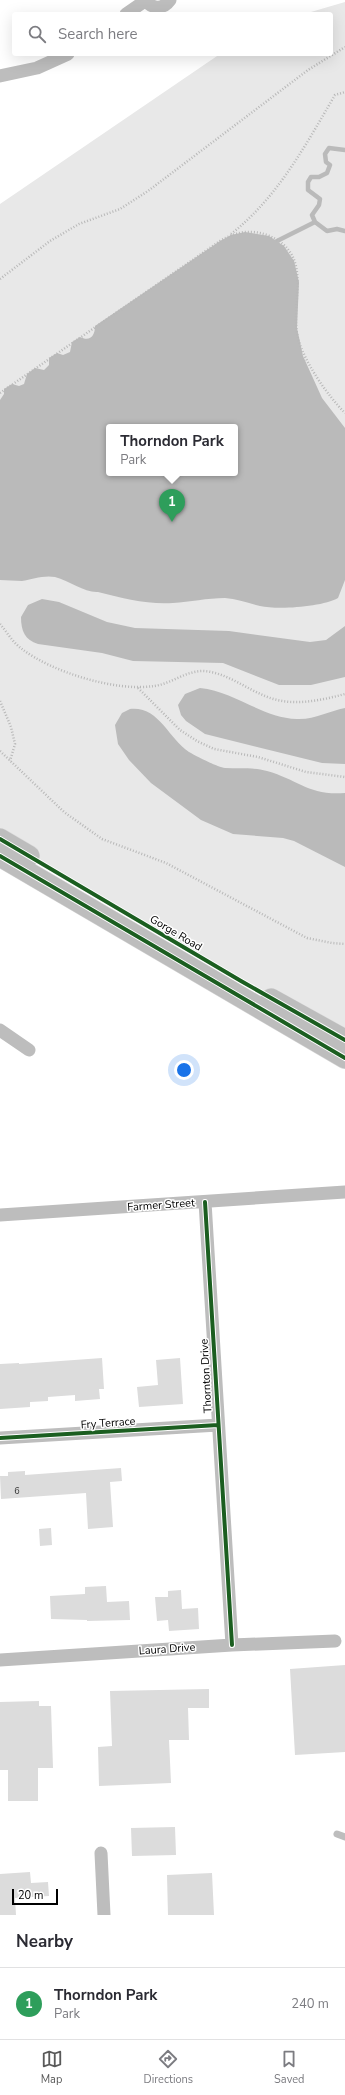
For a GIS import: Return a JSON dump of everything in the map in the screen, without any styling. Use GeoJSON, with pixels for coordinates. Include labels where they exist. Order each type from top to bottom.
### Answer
{"type":"FeatureCollection","features":[{"type":"Feature","properties":{"kind":"main road","name":"Gorge Road"},"geometry":{"type":"LineString","coordinates":[[0,839],[241,982],[345,1040]]}},
{"type":"Feature","properties":{"kind":"main road","name":"Gorge Road"},"geometry":{"type":"LineString","coordinates":[[0,856],[345,1058]]}},
{"type":"Feature","properties":{"kind":"street"},"geometry":{"type":"LineString","coordinates":[[129,12],[145,0],[151,6],[158,7],[166,5],[170,0]]}},
{"type":"Feature","properties":{"kind":"street"},"geometry":{"type":"LineString","coordinates":[[0,76],[37,68],[64,56]]}},
{"type":"Feature","properties":{"kind":"street"},"geometry":{"type":"LineString","coordinates":[[0,1030],[29,1050]]}},
{"type":"Feature","properties":{"kind":"street","name":"Farmer Street"},"geometry":{"type":"LineString","coordinates":[[0,1215],[345,1192]]}},
{"type":"Feature","properties":{"kind":"street","name":"Thornton Drive"},"geometry":{"type":"LineString","coordinates":[[205,1202],[232,1645]]}},
{"type":"Feature","properties":{"kind":"street","name":"Fry Terrace"},"geometry":{"type":"LineString","coordinates":[[0,1438],[218,1425]]}},
{"type":"Feature","properties":{"kind":"street","name":"Laura Drive"},"geometry":{"type":"LineString","coordinates":[[0,1660],[232,1645],[335,1642]]}},
{"type":"Feature","properties":{"kind":"street"},"geometry":{"type":"LineString","coordinates":[[100,1853],[104,1915]]}},
{"type":"Feature","properties":{"kind":"lane"},"geometry":{"type":"LineString","coordinates":[[336,1834],[345,1838]]}},
{"type":"Feature","properties":{"kind":"path"},"geometry":{"type":"LineString","coordinates":[[333,54],[345,47]]}},
{"type":"Feature","properties":{"kind":"path"},"geometry":{"type":"LineString","coordinates":[[0,279],[50,241],[79,224],[120,209],[148,191],[308,70],[331,56]]}},
{"type":"Feature","properties":{"kind":"path"},"geometry":{"type":"LineString","coordinates":[[0,393],[231,235],[250,220],[294,167],[336,96],[345,92]]}},
{"type":"Feature","properties":{"kind":"path"},"geometry":{"type":"LineString","coordinates":[[231,235],[245,232],[261,233],[277,241],[291,254],[296,267],[299,282],[296,316],[299,340],[328,396],[345,413]]}},
{"type":"Feature","properties":{"kind":"path"},"geometry":{"type":"LineString","coordinates":[[0,624],[21,648],[39,660],[83,678],[137,687],[156,686],[187,674],[203,671],[214,673],[265,697],[282,702],[306,702],[345,694]]}},
{"type":"Feature","properties":{"kind":"path"},"geometry":{"type":"LineString","coordinates":[[137,687],[180,730],[197,741],[214,749],[258,757],[306,772],[345,776]]}},
{"type":"Feature","properties":{"kind":"path"},"geometry":{"type":"LineString","coordinates":[[0,701],[11,727],[15,744],[10,761]]}},
{"type":"Feature","properties":{"kind":"path"},"geometry":{"type":"LineString","coordinates":[[0,751],[64,812],[102,839],[166,863],[307,938],[345,944]]}},
{"type":"Feature","properties":{"kind":"shaded area"},"geometry":{"type":"Polygon","coordinates":[[[345,2],[345,1040],[241,981],[0,839],[0,204],[217,56],[333,56],[333,12],[311,12],[345,2]]]}},
{"type":"Feature","properties":{"kind":"shaded area"},"geometry":{"type":"Polygon","coordinates":[[[245,232],[269,236],[284,246],[294,261],[299,282],[297,328],[303,356],[322,398],[345,428],[345,580],[338,598],[322,604],[288,608],[260,606],[225,598],[173,603],[155,603],[88,591],[55,577],[42,577],[22,581],[0,580],[0,400],[4,394],[4,389],[12,384],[19,386],[24,384],[27,374],[35,368],[44,370],[49,365],[49,358],[57,353],[63,355],[70,352],[72,342],[80,337],[87,339],[91,337],[94,333],[95,326],[231,235],[245,232]]]}},
{"type":"Feature","properties":{"kind":"shaded area"},"geometry":{"type":"Polygon","coordinates":[[[42,599],[59,602],[107,622],[135,628],[229,631],[310,642],[326,640],[345,626],[345,677],[311,685],[279,685],[223,663],[133,661],[102,653],[38,644],[30,640],[23,631],[21,617],[28,605],[42,599]]]}},
{"type":"Feature","properties":{"kind":"shaded area"},"geometry":{"type":"Polygon","coordinates":[[[200,688],[225,694],[260,710],[284,718],[303,719],[345,708],[345,764],[322,763],[205,734],[186,721],[181,715],[178,705],[185,694],[200,688]]]}},
{"type":"Feature","properties":{"kind":"shaded area"},"geometry":{"type":"Polygon","coordinates":[[[130,709],[140,709],[148,712],[156,718],[189,752],[217,766],[267,771],[313,790],[345,793],[345,867],[294,841],[283,838],[233,834],[201,820],[151,783],[129,760],[118,744],[115,725],[122,713],[130,709]]]}},
{"type":"Feature","properties":{"kind":"building"},"geometry":{"type":"Polygon","coordinates":[[[102,1358],[104,1389],[99,1389],[100,1399],[75,1401],[75,1395],[48,1397],[48,1401],[30,1402],[30,1407],[0,1409],[0,1364],[102,1358]]]}},
{"type":"Feature","properties":{"kind":"building"},"geometry":{"type":"Polygon","coordinates":[[[180,1358],[183,1404],[139,1407],[137,1387],[158,1385],[156,1360],[180,1358]]]}},
{"type":"Feature","properties":{"kind":"building"},"geometry":{"type":"Polygon","coordinates":[[[121,1468],[122,1481],[110,1482],[113,1527],[88,1529],[86,1493],[1,1499],[0,1476],[8,1476],[8,1472],[25,1471],[25,1475],[121,1468]]]}},
{"type":"Feature","properties":{"kind":"building"},"geometry":{"type":"Polygon","coordinates":[[[51,1528],[52,1545],[40,1546],[39,1529],[51,1528]]]}},
{"type":"Feature","properties":{"kind":"building"},"geometry":{"type":"Polygon","coordinates":[[[106,1586],[107,1602],[129,1601],[130,1620],[87,1621],[51,1619],[50,1596],[85,1594],[85,1587],[106,1586]]]}},
{"type":"Feature","properties":{"kind":"building"},"geometry":{"type":"Polygon","coordinates":[[[181,1590],[182,1609],[198,1608],[199,1629],[169,1631],[168,1620],[157,1621],[155,1597],[168,1597],[168,1591],[181,1590]]]}},
{"type":"Feature","properties":{"kind":"building"},"geometry":{"type":"Polygon","coordinates":[[[345,1665],[345,1752],[295,1755],[290,1669],[345,1665]]]}},
{"type":"Feature","properties":{"kind":"building"},"geometry":{"type":"Polygon","coordinates":[[[209,1689],[209,1708],[188,1708],[189,1740],[169,1740],[171,1783],[99,1786],[98,1747],[112,1746],[110,1691],[209,1689]]]}},
{"type":"Feature","properties":{"kind":"building"},"geometry":{"type":"Polygon","coordinates":[[[39,1701],[39,1706],[51,1706],[53,1768],[38,1768],[38,1801],[8,1801],[8,1770],[0,1770],[0,1702],[39,1701]]]}},
{"type":"Feature","properties":{"kind":"building"},"geometry":{"type":"Polygon","coordinates":[[[175,1827],[176,1855],[132,1856],[131,1828],[175,1827]]]}},
{"type":"Feature","properties":{"kind":"building"},"geometry":{"type":"Polygon","coordinates":[[[30,1872],[31,1883],[48,1882],[49,1896],[15,1898],[16,1915],[0,1915],[0,1874],[30,1872]]]}},
{"type":"Feature","properties":{"kind":"building"},"geometry":{"type":"Polygon","coordinates":[[[212,1873],[214,1915],[168,1915],[167,1875],[212,1873]]]}},
{"type":"Feature","properties":{"kind":"waterway"},"geometry":{"type":"LineString","coordinates":[[315,222],[312,215],[319,205],[320,199],[308,190],[308,182],[311,177],[319,177],[327,173],[330,165],[326,162],[325,154],[329,148],[345,150]]}},
{"type":"Feature","properties":{"kind":"waterway"},"geometry":{"type":"LineString","coordinates":[[277,241],[315,222],[327,231],[337,229],[345,231]]}},
{"type":"Feature","properties":{"kind":"cycle path"},"geometry":{"type":"LineString","coordinates":[[0,839],[241,981],[345,1040]]}},
{"type":"Feature","properties":{"kind":"cycle path"},"geometry":{"type":"LineString","coordinates":[[0,856],[345,1058]]}},
{"type":"Feature","properties":{"kind":"cycle path"},"geometry":{"type":"LineString","coordinates":[[205,1202],[232,1645]]}},
{"type":"Feature","properties":{"kind":"cycle path"},"geometry":{"type":"LineString","coordinates":[[0,1438],[218,1425]]}},
{"type":"Feature","properties":{"kind":"place","name":"Thorndon Park"},"geometry":{"type":"Point","coordinates":[172,522]}}]}
